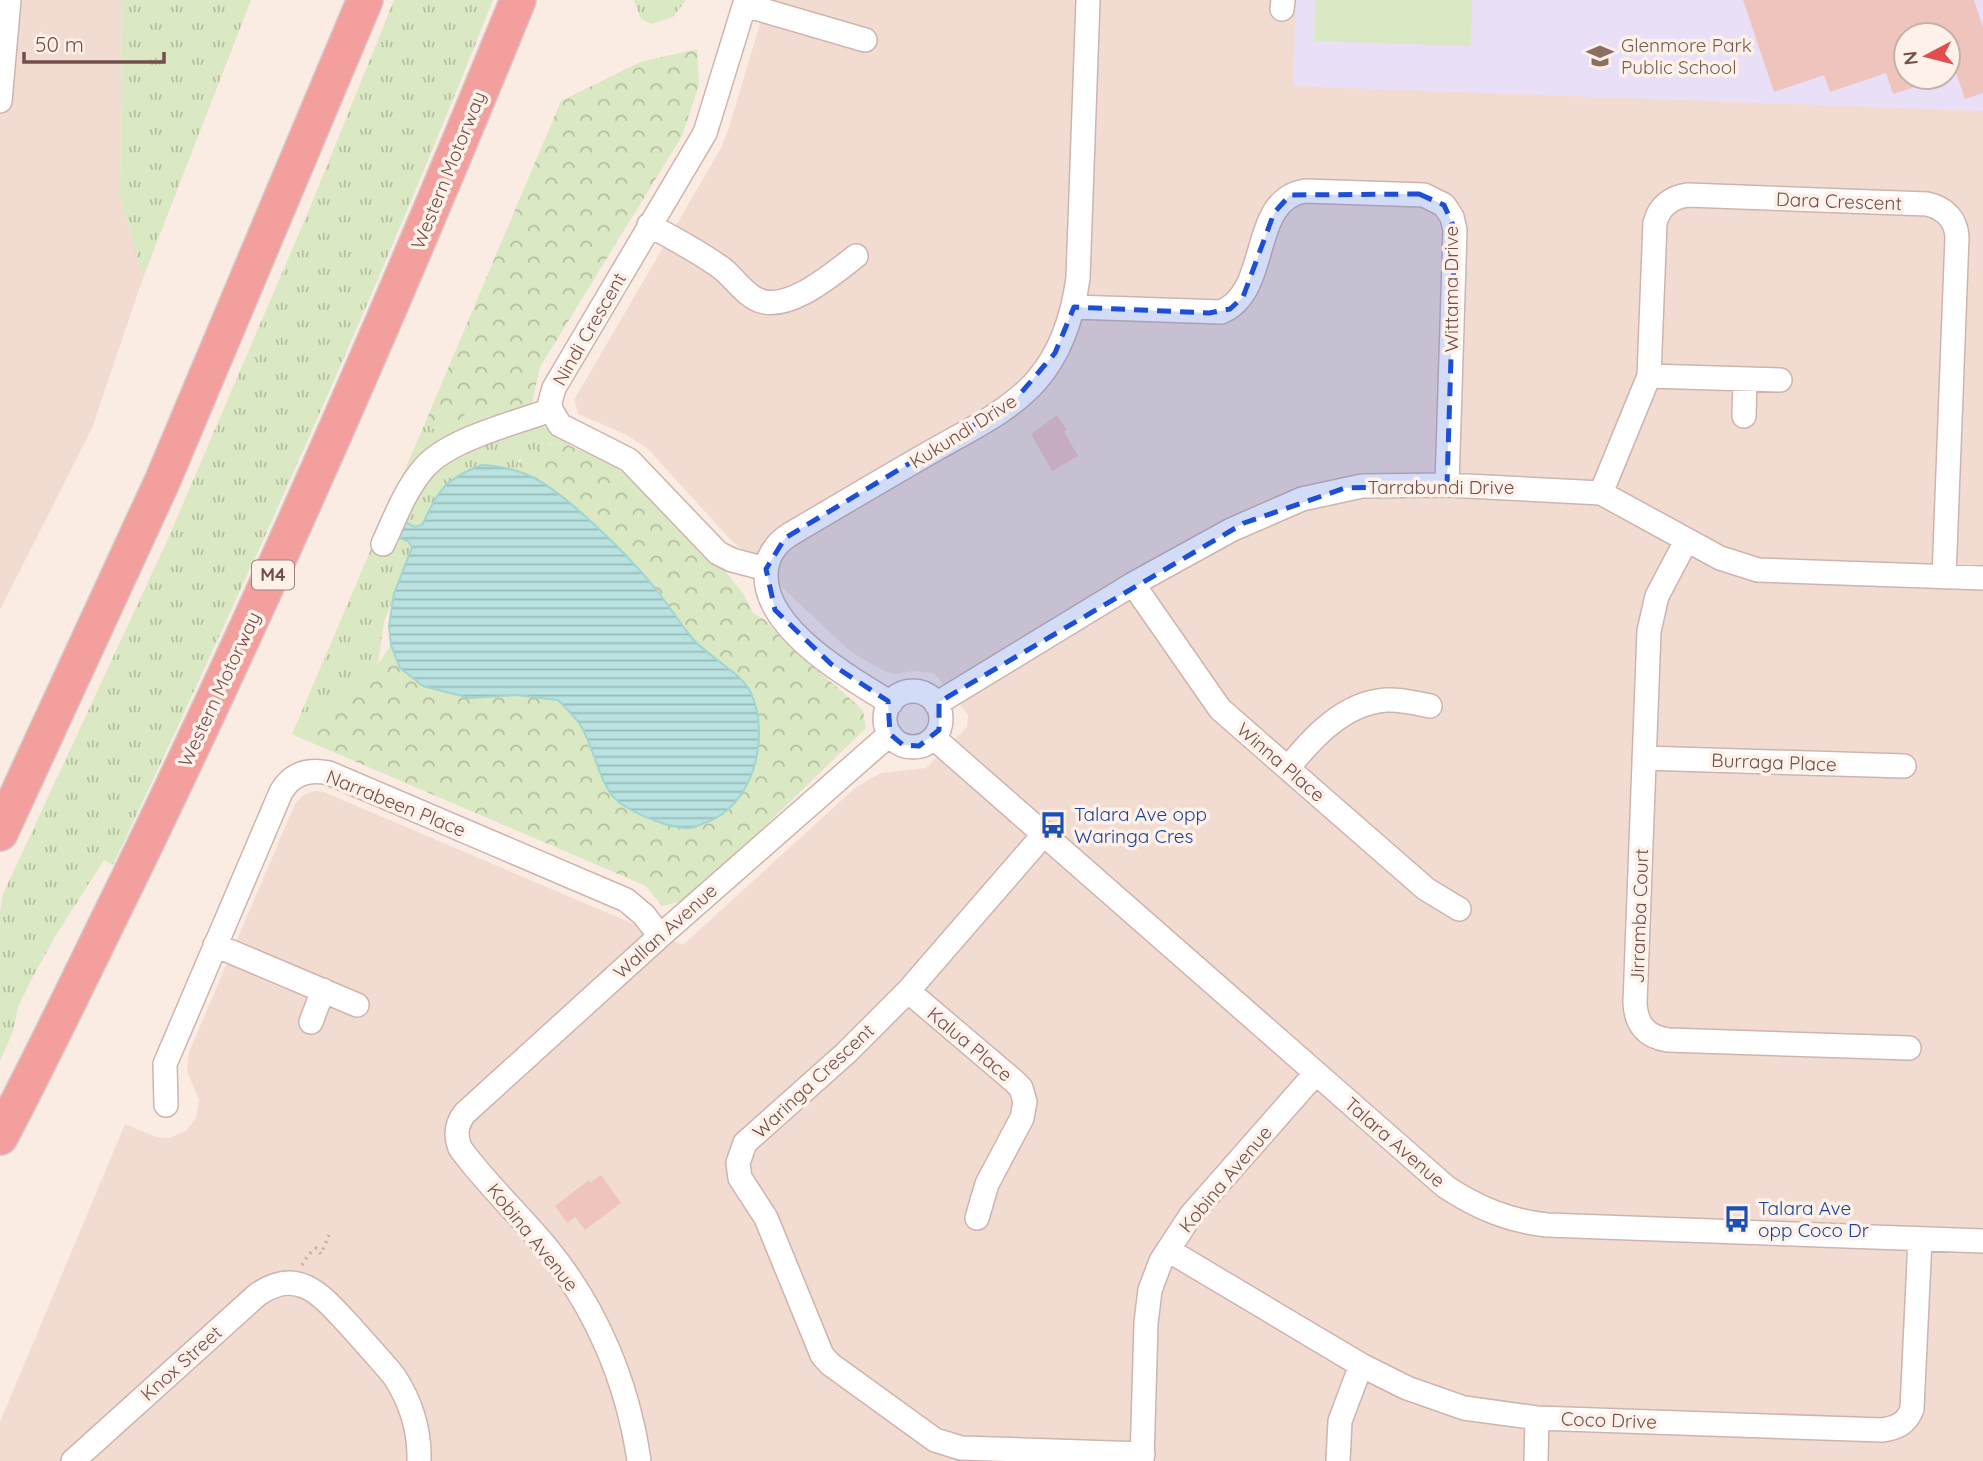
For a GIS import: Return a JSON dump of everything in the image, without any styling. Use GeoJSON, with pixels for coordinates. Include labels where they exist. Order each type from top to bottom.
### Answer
{"type":"FeatureCollection","features":[{"type":"Feature","properties":{"kind":"highway"},"geometry":{"type":"LineString","coordinates":[[0,833],[162,482],[365,0]]}},
{"type":"Feature","properties":{"kind":"highway","name":"Western Motorway"},"geometry":{"type":"LineString","coordinates":[[0,1137],[41,1059],[255,614],[328,454],[518,0]]}},
{"type":"Feature","properties":{"kind":"street"},"geometry":{"type":"LineString","coordinates":[[0,101],[9,0]]}},
{"type":"Feature","properties":{"kind":"street","name":"Kukundi Drive"},"geometry":{"type":"LineString","coordinates":[[766,569],[776,546],[789,534],[996,414],[1038,379],[1055,353],[1074,307],[1080,244],[1088,0]]}},
{"type":"Feature","properties":{"kind":"street"},"geometry":{"type":"LineString","coordinates":[[746,2],[865,40]]}},
{"type":"Feature","properties":{"kind":"street","name":"Nindi Crescent"},"geometry":{"type":"LineString","coordinates":[[746,2],[705,132],[554,388],[551,411],[560,425],[567,430],[616,451],[629,460],[712,549],[732,560],[766,569]]}},
{"type":"Feature","properties":{"kind":"street","name":"Wittama Drive"},"geometry":{"type":"LineString","coordinates":[[1074,307],[1221,312],[1230,309],[1243,297],[1274,213],[1290,195],[1306,191],[1419,194],[1437,200],[1449,211],[1455,230],[1447,485]]}},
{"type":"Feature","properties":{"kind":"street","name":"Dara Crescent"},"geometry":{"type":"LineString","coordinates":[[1601,493],[1649,376],[1655,223],[1661,208],[1675,198],[1688,195],[1927,204],[1942,209],[1955,224],[1957,237],[1944,577]]}},
{"type":"Feature","properties":{"kind":"street"},"geometry":{"type":"LineString","coordinates":[[649,225],[718,265],[754,298],[766,303],[789,300],[829,277],[856,256]]}},
{"type":"Feature","properties":{"kind":"street"},"geometry":{"type":"LineString","coordinates":[[1649,376],[1780,380]]}},
{"type":"Feature","properties":{"kind":"street"},"geometry":{"type":"LineString","coordinates":[[1744,416],[1745,379]]}},
{"type":"Feature","properties":{"kind":"street"},"geometry":{"type":"LineString","coordinates":[[383,544],[407,492],[432,459],[452,447],[551,411]]}},
{"type":"Feature","properties":{"kind":"street","name":"Tarrabundi Drive"},"geometry":{"type":"LineString","coordinates":[[936,704],[1133,584],[1231,530],[1301,499],[1362,486],[1447,485],[1601,493],[1720,558],[1758,570],[1983,578]]}},
{"type":"Feature","properties":{"kind":"street","name":"Jirramba Court"},"geometry":{"type":"LineString","coordinates":[[1686,541],[1657,596],[1650,621],[1635,1003],[1638,1021],[1643,1029],[1658,1038],[1668,1040],[1909,1048]]}},
{"type":"Feature","properties":{"kind":"street"},"geometry":{"type":"LineString","coordinates":[[766,569],[769,600],[783,620],[831,664],[891,703]]}},
{"type":"Feature","properties":{"kind":"street","name":"Winna Place"},"geometry":{"type":"LineString","coordinates":[[1133,584],[1212,699],[1426,889],[1460,909]]}},
{"type":"Feature","properties":{"kind":"street"},"geometry":{"type":"LineString","coordinates":[[914,692],[930,697],[936,704],[941,721],[934,738],[919,747],[903,745],[890,734],[885,718],[891,703],[897,696],[914,692]]}},
{"type":"Feature","properties":{"kind":"street"},"geometry":{"type":"LineString","coordinates":[[1288,768],[1315,735],[1346,714],[1368,704],[1396,700],[1430,706]]}},
{"type":"Feature","properties":{"kind":"street","name":"Wallan Avenue"},"geometry":{"type":"LineString","coordinates":[[457,1138],[458,1123],[464,1112],[890,734]]}},
{"type":"Feature","properties":{"kind":"street","name":"Talara Avenue"},"geometry":{"type":"LineString","coordinates":[[934,738],[1446,1187],[1476,1205],[1516,1220],[1547,1225],[1983,1241]]}},
{"type":"Feature","properties":{"kind":"street","name":"Burraga Place"},"geometry":{"type":"LineString","coordinates":[[1644,758],[1904,766]]}},
{"type":"Feature","properties":{"kind":"street","name":"Narrabeen Place"},"geometry":{"type":"LineString","coordinates":[[166,1105],[165,1064],[281,792],[296,775],[315,771],[329,773],[626,900],[644,915],[660,936]]}},
{"type":"Feature","properties":{"kind":"street","name":"Waringa Crescent"},"geometry":{"type":"LineString","coordinates":[[1045,834],[908,992],[745,1143],[739,1156],[740,1178],[766,1218],[819,1350],[830,1364],[935,1440],[961,1448],[1142,1457]]}},
{"type":"Feature","properties":{"kind":"street"},"geometry":{"type":"LineString","coordinates":[[215,945],[358,1005]]}},
{"type":"Feature","properties":{"kind":"street"},"geometry":{"type":"LineString","coordinates":[[311,1022],[323,990]]}},
{"type":"Feature","properties":{"kind":"street","name":"Kalua Place"},"geometry":{"type":"LineString","coordinates":[[908,992],[1014,1081],[1023,1095],[1022,1118],[987,1184],[976,1217]]}},
{"type":"Feature","properties":{"kind":"street","name":"Kobina Avenue"},"geometry":{"type":"LineString","coordinates":[[1142,1457],[1147,1306],[1156,1273],[1191,1215],[1315,1074]]}},
{"type":"Feature","properties":{"kind":"street","name":"Kobina Avenue"},"geometry":{"type":"LineString","coordinates":[[457,1138],[464,1154],[547,1248],[584,1301],[615,1367],[624,1393],[639,1461]]}},
{"type":"Feature","properties":{"kind":"street","name":"Coco Drive"},"geometry":{"type":"LineString","coordinates":[[1168,1250],[1361,1365],[1407,1388],[1452,1405],[1509,1416],[1537,1418],[1882,1430],[1900,1425],[1908,1418],[1913,1403],[1920,1239]]}},
{"type":"Feature","properties":{"kind":"street"},"geometry":{"type":"LineString","coordinates":[[299,1284],[322,1296],[394,1376],[413,1414],[419,1461]]}},
{"type":"Feature","properties":{"kind":"street","name":"Knox Street"},"geometry":{"type":"LineString","coordinates":[[73,1461],[257,1295],[274,1285],[299,1284]]}},
{"type":"Feature","properties":{"kind":"street"},"geometry":{"type":"LineString","coordinates":[[1338,1461],[1340,1421],[1361,1365]]}},
{"type":"Feature","properties":{"kind":"street"},"geometry":{"type":"LineString","coordinates":[[1536,1461],[1537,1418]]}},
{"type":"Feature","properties":{"kind":"path"},"geometry":{"type":"LineString","coordinates":[[299,1284],[307,1255],[316,1248],[321,1254],[329,1236]]}},
{"type":"Feature","properties":{"kind":"highlighted area"},"geometry":{"type":"Polygon","coordinates":[[[1419,194],[1444,205],[1455,230],[1447,485],[1345,488],[1244,523],[939,702],[939,730],[919,746],[903,745],[890,734],[888,701],[831,664],[775,610],[766,569],[785,538],[1015,400],[1055,353],[1074,307],[1209,313],[1230,309],[1243,297],[1274,213],[1290,195],[1419,194]]]}},
{"type":"Feature","properties":{"kind":"shaded area"},"geometry":{"type":"Polygon","coordinates":[[[0,0],[122,0],[120,196],[143,278],[92,428],[0,610],[0,0]]]}},
{"type":"Feature","properties":{"kind":"shaded area"},"geometry":{"type":"Polygon","coordinates":[[[767,0],[1983,0],[1983,1461],[0,1461],[0,1422],[125,1124],[156,1137],[169,1138],[186,1131],[196,1118],[199,1100],[187,1071],[189,1052],[295,804],[303,795],[315,791],[324,792],[683,945],[856,787],[881,773],[926,768],[967,727],[968,715],[934,673],[913,671],[895,674],[884,671],[851,652],[729,538],[648,449],[627,435],[578,414],[574,400],[721,148],[767,0]]]}},
{"type":"Feature","properties":{"kind":"shaded area","name":"Glenmore Park Public School"},"geometry":{"type":"Polygon","coordinates":[[[1296,0],[1983,0],[1983,111],[1293,86],[1296,0]]]}},
{"type":"Feature","properties":{"kind":"green space"},"geometry":{"type":"Polygon","coordinates":[[[122,0],[251,0],[143,278],[120,196],[122,0]]]}},
{"type":"Feature","properties":{"kind":"green space"},"geometry":{"type":"Polygon","coordinates":[[[394,0],[493,0],[357,327],[163,758],[113,865],[104,860],[56,935],[30,982],[18,1007],[13,1031],[0,1061],[0,912],[3,894],[167,541],[309,210],[394,0]]]}},
{"type":"Feature","properties":{"kind":"green space"},"geometry":{"type":"Polygon","coordinates":[[[634,0],[686,0],[673,17],[651,24],[641,19],[634,0]]]}},
{"type":"Feature","properties":{"kind":"green space"},"geometry":{"type":"Polygon","coordinates":[[[1315,0],[1472,0],[1471,46],[1314,41],[1315,0]]]}},
{"type":"Feature","properties":{"kind":"green space"},"geometry":{"type":"Polygon","coordinates":[[[697,49],[699,85],[682,136],[540,367],[532,403],[490,417],[465,414],[454,427],[436,431],[425,423],[561,101],[640,62],[697,49]]]}},
{"type":"Feature","properties":{"kind":"green space"},"geometry":{"type":"Polygon","coordinates":[[[532,403],[532,409],[449,442],[394,536],[408,541],[412,550],[384,622],[378,664],[357,695],[296,736],[292,734],[425,423],[437,431],[465,414],[490,417],[532,403]]]}},
{"type":"Feature","properties":{"kind":"green space"},"geometry":{"type":"Polygon","coordinates":[[[535,425],[545,427],[568,443],[550,444],[519,460],[516,471],[502,466],[435,499],[422,525],[415,527],[401,520],[432,465],[535,425]]]}},
{"type":"Feature","properties":{"kind":"green space"},"geometry":{"type":"Polygon","coordinates":[[[568,443],[609,462],[626,475],[698,550],[723,568],[744,595],[753,613],[765,620],[784,641],[863,710],[866,728],[696,893],[679,902],[662,906],[646,886],[296,736],[357,695],[391,645],[400,668],[470,698],[516,695],[558,700],[580,724],[599,771],[720,661],[694,641],[646,578],[593,523],[552,491],[516,471],[524,457],[536,448],[568,443]]]}},
{"type":"Feature","properties":{"kind":"water"},"geometry":{"type":"Polygon","coordinates":[[[482,465],[528,475],[543,483],[579,511],[647,578],[693,639],[740,679],[751,693],[757,711],[758,750],[746,787],[735,803],[721,815],[695,827],[681,828],[653,820],[620,803],[607,787],[579,723],[558,700],[516,695],[470,698],[423,686],[400,668],[391,645],[389,626],[394,594],[412,547],[408,541],[394,536],[401,520],[415,527],[422,525],[444,487],[459,475],[482,465]]]}},
{"type":"Feature","properties":{"kind":"building"},"geometry":{"type":"Polygon","coordinates":[[[1743,0],[1974,0],[1983,27],[1983,93],[1965,99],[1962,90],[1962,21],[1892,21],[1892,91],[1886,73],[1830,92],[1824,75],[1774,92],[1743,0]]]}},
{"type":"Feature","properties":{"kind":"building"},"geometry":{"type":"Polygon","coordinates":[[[1057,415],[1078,456],[1052,471],[1031,434],[1057,415]]]}},
{"type":"Feature","properties":{"kind":"building"},"geometry":{"type":"Polygon","coordinates":[[[601,1175],[621,1203],[585,1230],[575,1217],[567,1223],[555,1206],[589,1180],[590,1183],[601,1175]]]}},
{"type":"Feature","properties":{"kind":"place","name":"Glenmore Park Public School"},"geometry":{"type":"Point","coordinates":[1600,56]}},
{"type":"Feature","properties":{"kind":"place","name":"Talara Ave opp Waringa Cres"},"geometry":{"type":"Point","coordinates":[1053,825]}},
{"type":"Feature","properties":{"kind":"place","name":"Talara Ave opp Coco Dr"},"geometry":{"type":"Point","coordinates":[1737,1219]}}]}
